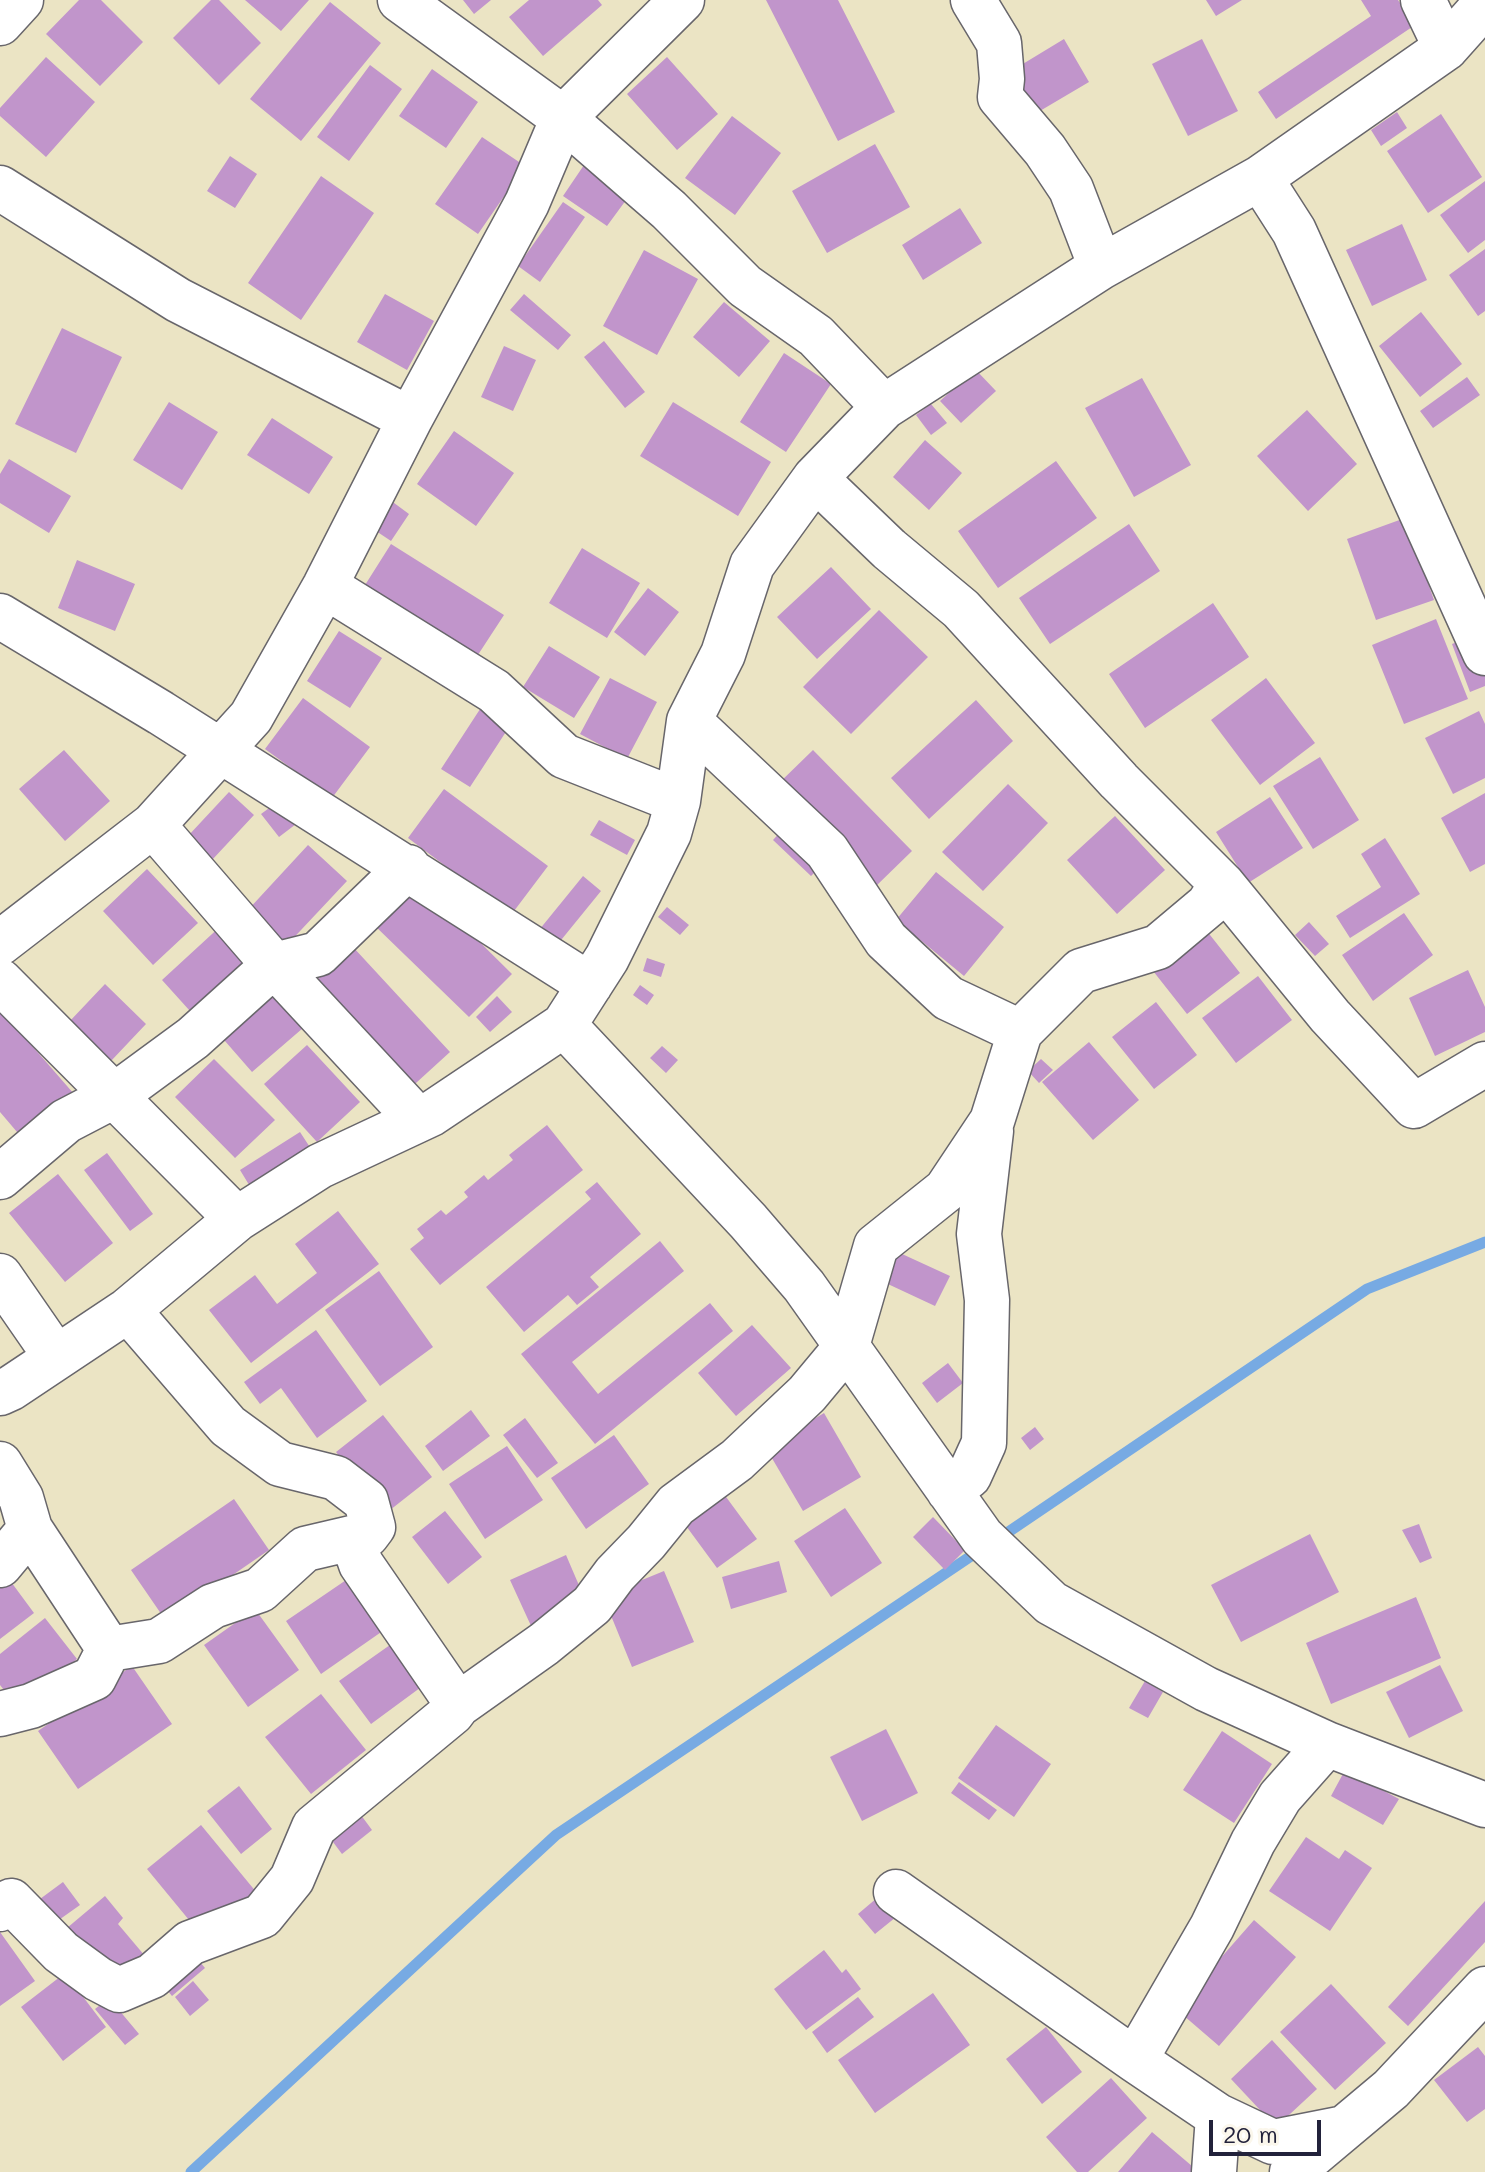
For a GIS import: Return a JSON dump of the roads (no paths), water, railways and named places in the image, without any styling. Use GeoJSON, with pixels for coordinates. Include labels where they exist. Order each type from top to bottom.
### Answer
{"type":"FeatureCollection","features":[{"type":"Feature","properties":{"kind":"street"},"geometry":{"type":"LineString","coordinates":[[0,23],[21,0]]}},
{"type":"Feature","properties":{"kind":"street"},"geometry":{"type":"LineString","coordinates":[[400,0],[563,118],[669,210],[745,286],[816,336],[884,407]]}},
{"type":"Feature","properties":{"kind":"street"},"geometry":{"type":"LineString","coordinates":[[0,943],[153,825],[251,717],[325,586],[410,419],[527,203],[563,118],[682,0]]}},
{"type":"Feature","properties":{"kind":"street"},"geometry":{"type":"LineString","coordinates":[[973,0],[999,43],[1000,97],[1045,150],[1071,189],[1101,267]]}},
{"type":"Feature","properties":{"kind":"street"},"geometry":{"type":"LineString","coordinates":[[1423,0],[1446,48]]}},
{"type":"Feature","properties":{"kind":"street"},"geometry":{"type":"LineString","coordinates":[[0,1393],[128,1310],[237,1219],[320,1166],[418,1120],[564,1025],[607,958],[669,833],[678,801],[689,721],[723,654],[752,565],[815,478],[884,407],[1101,267],[1260,178],[1446,48],[1485,4]]}},
{"type":"Feature","properties":{"kind":"street"},"geometry":{"type":"LineString","coordinates":[[1260,178],[1294,231],[1485,653]]}},
{"type":"Feature","properties":{"kind":"street"},"geometry":{"type":"LineString","coordinates":[[0,188],[178,300],[410,419]]}},
{"type":"Feature","properties":{"kind":"street"},"geometry":{"type":"LineString","coordinates":[[815,478],[889,549],[961,609],[1119,781],[1222,884],[1330,1016],[1414,1106],[1485,1064]]}},
{"type":"Feature","properties":{"kind":"street"},"geometry":{"type":"LineString","coordinates":[[325,586],[494,691],[564,756],[678,801]]}},
{"type":"Feature","properties":{"kind":"street"},"geometry":{"type":"LineString","coordinates":[[0,616],[107,679],[220,753],[408,867],[590,985]]}},
{"type":"Feature","properties":{"kind":"street"},"geometry":{"type":"LineString","coordinates":[[689,721],[827,851],[886,940],[937,988],[948,998],[1020,1032]]}},
{"type":"Feature","properties":{"kind":"street"},"geometry":{"type":"LineString","coordinates":[[153,825],[274,965],[418,1120]]}},
{"type":"Feature","properties":{"kind":"street"},"geometry":{"type":"LineString","coordinates":[[0,1177],[66,1121],[114,1096],[193,1038],[274,965],[318,954],[408,867]]}},
{"type":"Feature","properties":{"kind":"street"},"geometry":{"type":"LineString","coordinates":[[949,1491],[969,1476],[984,1443],[987,1300],[979,1234],[992,1121],[1020,1032],[1081,971],[1158,947],[1208,905],[1222,884]]}},
{"type":"Feature","properties":{"kind":"street"},"geometry":{"type":"LineString","coordinates":[[0,981],[237,1219]]}},
{"type":"Feature","properties":{"kind":"street"},"geometry":{"type":"LineString","coordinates":[[564,1025],[748,1221],[804,1286],[982,1537],[1051,1603],[1206,1689],[1327,1744],[1485,1805]]}},
{"type":"Feature","properties":{"kind":"street"},"geometry":{"type":"LineString","coordinates":[[4,1899],[61,1952],[119,1990],[152,1976],[190,1943],[262,1916],[292,1879],[314,1827],[458,1705],[544,1644],[592,1605],[676,1505],[737,1460],[807,1394],[847,1346],[876,1246],[946,1190],[992,1121]]}},
{"type":"Feature","properties":{"kind":"street"},"geometry":{"type":"LineString","coordinates":[[0,1276],[56,1357]]}},
{"type":"Feature","properties":{"kind":"street"},"geometry":{"type":"LineString","coordinates":[[109,1649],[159,1641],[213,1606],[260,1590],[305,1549],[367,1535],[373,1527],[366,1501],[336,1478],[280,1464],[228,1426],[128,1310]]}},
{"type":"Feature","properties":{"kind":"street"},"geometry":{"type":"LineString","coordinates":[[0,1464],[21,1498],[30,1529],[109,1649]]}},
{"type":"Feature","properties":{"kind":"street"},"geometry":{"type":"LineString","coordinates":[[0,1565],[30,1529]]}},
{"type":"Feature","properties":{"kind":"street"},"geometry":{"type":"LineString","coordinates":[[352,1538],[361,1564],[458,1705]]}},
{"type":"Feature","properties":{"kind":"street"},"geometry":{"type":"LineString","coordinates":[[0,1714],[31,1706],[94,1678],[109,1649]]}},
{"type":"Feature","properties":{"kind":"street"},"geometry":{"type":"LineString","coordinates":[[1135,2060],[1212,1927],[1247,1854],[1280,1797],[1327,1744]]}},
{"type":"Feature","properties":{"kind":"street"},"geometry":{"type":"LineString","coordinates":[[896,1892],[1218,2116],[1273,2142],[1344,2128]]}},
{"type":"Feature","properties":{"kind":"street"},"geometry":{"type":"LineString","coordinates":[[1292,2172],[1391,2089],[1485,1989]]}},
{"type":"Feature","properties":{"kind":"street"},"geometry":{"type":"LineString","coordinates":[[1214,2172],[1218,2116]]}},
{"type":"Feature","properties":{"kind":"waterway"},"geometry":{"type":"LineString","coordinates":[[998,1539],[1367,1289],[1485,1242]]}},
{"type":"Feature","properties":{"kind":"waterway"},"geometry":{"type":"LineString","coordinates":[[191,2172],[556,1835],[983,1548]]}}]}
